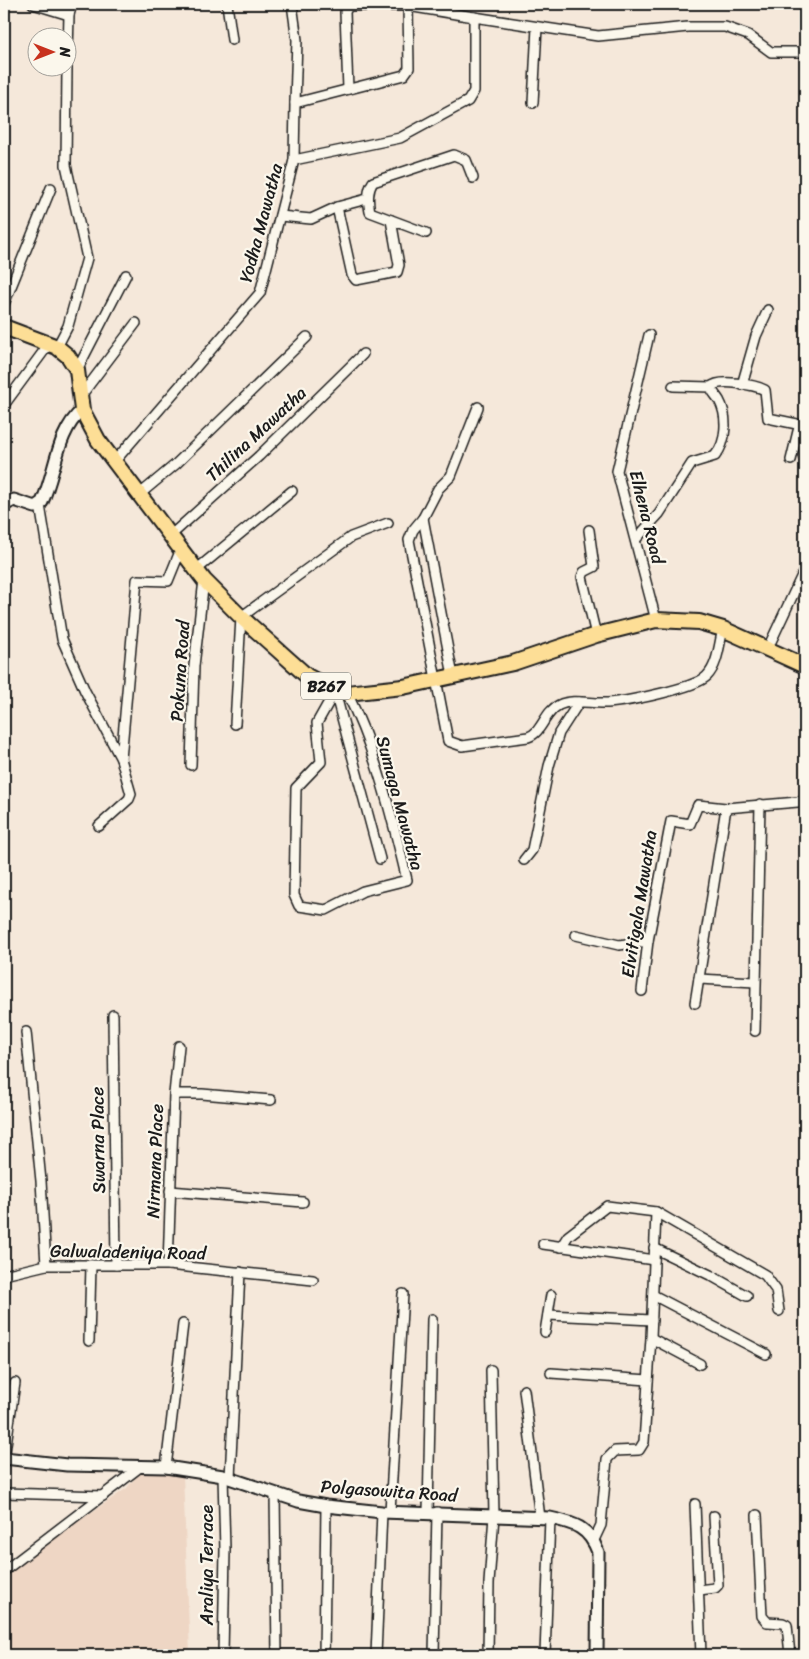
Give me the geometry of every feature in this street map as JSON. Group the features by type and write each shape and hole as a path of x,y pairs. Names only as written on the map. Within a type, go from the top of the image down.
{"main road":[{"name":"B267","path":"4,327 53,345 68,356 76,370 81,404 98,440 200,575 241,617 307,676 339,692 403,687 513,664 596,635 656,620 699,622 723,629 805,666"}],"street":[{"path":"34,4 69,15"},
{"path":"69,28 72,4"},
{"path":"227,4 232,40"},
{"path":"292,4 297,40 294,160"},
{"path":"348,89 345,12 348,6 408,6 598,36 688,27 725,27 748,35 772,52 805,52"},
{"path":"295,102 404,75 409,68 408,6"},
{"name":"Yodha Mawatha","path":"114,462 260,293 294,160 400,138 468,101 474,91 474,17"},
{"path":"533,102 537,27"},
{"path":"4,405 68,326 87,258 66,165 67,78"},
{"path":"426,233 370,212 367,200 374,182 454,155 466,160 473,178"},
{"path":"4,304 51,188"},
{"path":"280,216 311,219 337,207 367,200"},
{"path":"337,207 352,275 356,280 397,272 399,265 391,220"},
{"path":"76,370 126,275"},
{"path":"742,385 756,336 768,310"},
{"path":"99,826 129,799 131,794 121,759 85,691 62,639 40,505 64,433 81,404 136,323"},
{"name":"Elhena Road","path":"649,335 617,471 656,620"},
{"path":"140,494 176,464 307,337"},
{"name":"Thilina Mawatha","path":"170,536 259,456 363,354"},
{"path":"673,386 711,387 721,382 765,390 768,418 799,427 791,460"},
{"path":"636,539 659,514 692,462 715,456 718,452 725,424 722,408 711,387"},
{"path":"478,407 457,464 451,476 438,489 429,503 423,518 412,530 410,547 446,736 452,744 462,746 532,736 545,718 559,704 625,701 701,682 713,668 723,629"},
{"path":"200,575 292,491"},
{"path":"6,500 20,501 32,506 40,505"},
{"path":"423,518 454,676"},
{"path":"235,724 241,617 351,538 388,523"},
{"path":"589,530 594,567 584,572 582,577 596,635"},
{"path":"121,759 137,580 168,581 181,549"},
{"path":"767,650 805,569"},
{"name":"Pokuna Road","path":"191,765 194,666 200,575"},
{"path":"339,692 380,860"},
{"name":"Sumaga Mawatha","path":"339,692 359,718 378,774 407,880 363,891 326,910 299,906 294,895 296,788 321,762 317,722 339,692"},
{"path":"524,860 532,850 548,766 559,733 579,702"},
{"name":"Elvitigala Mawatha","path":"642,991 648,941 669,824 673,821 690,824 698,805 726,808 798,802 805,799"},
{"path":"756,1030 760,804"},
{"path":"695,1003 726,808"},
{"path":"576,935 619,946 648,941"},
{"path":"699,979 756,982"},
{"name":"Swarna Place","path":"113,1015 116,1265"},
{"path":"26,1032 41,1182 46,1265"},
{"path":"174,1094 178,1046"},
{"name":"Nirmana Place","path":"168,1265 174,1094 202,1094 271,1100"},
{"path":"170,1191 304,1202"},
{"path":"561,1247 568,1236 606,1206 656,1212 765,1275 776,1290 778,1311"},
{"path":"597,1655 598,1552 594,1540 601,1525 607,1459 615,1451 640,1450 644,1442 652,1320 656,1212"},
{"path":"543,1244 654,1260"},
{"path":"654,1248 710,1274 747,1296"},
{"name":"Galwaladeniya Road","path":"4,1275 46,1265 168,1265 313,1280"},
{"path":"89,1341 92,1265"},
{"name":"Araliya Terrace","path":"223,1655 227,1477 240,1272"},
{"path":"376,1655 403,1294"},
{"path":"545,1332 551,1295"},
{"path":"653,1295 766,1354"},
{"path":"548,1315 652,1320"},
{"path":"432,1319 434,1655"},
{"path":"166,1467 182,1324"},
{"path":"651,1338 700,1364"},
{"path":"488,1655 489,1583 494,1516 491,1370"},
{"path":"552,1373 648,1380"},
{"path":"4,1458 15,1383"},
{"path":"524,1390 545,1518 545,1655"},
{"name":"Polgasowita Road","path":"4,1458 67,1465 166,1467 227,1477 298,1501 326,1506 386,1512 433,1512 545,1518 576,1524 594,1540"},
{"path":"4,1571 140,1467"},
{"path":"4,1493 103,1496"},
{"path":"275,1493 277,1655"},
{"path":"695,1504 701,1655"},
{"path":"324,1655 326,1506"},
{"path":"757,1515 762,1616 766,1622 787,1625 790,1655"},
{"path":"699,1590 718,1586 714,1516"}],"shaded area":[{"path":"139,1473 183,1474 190,1655 4,1655 4,1572 127,1488"}]}
